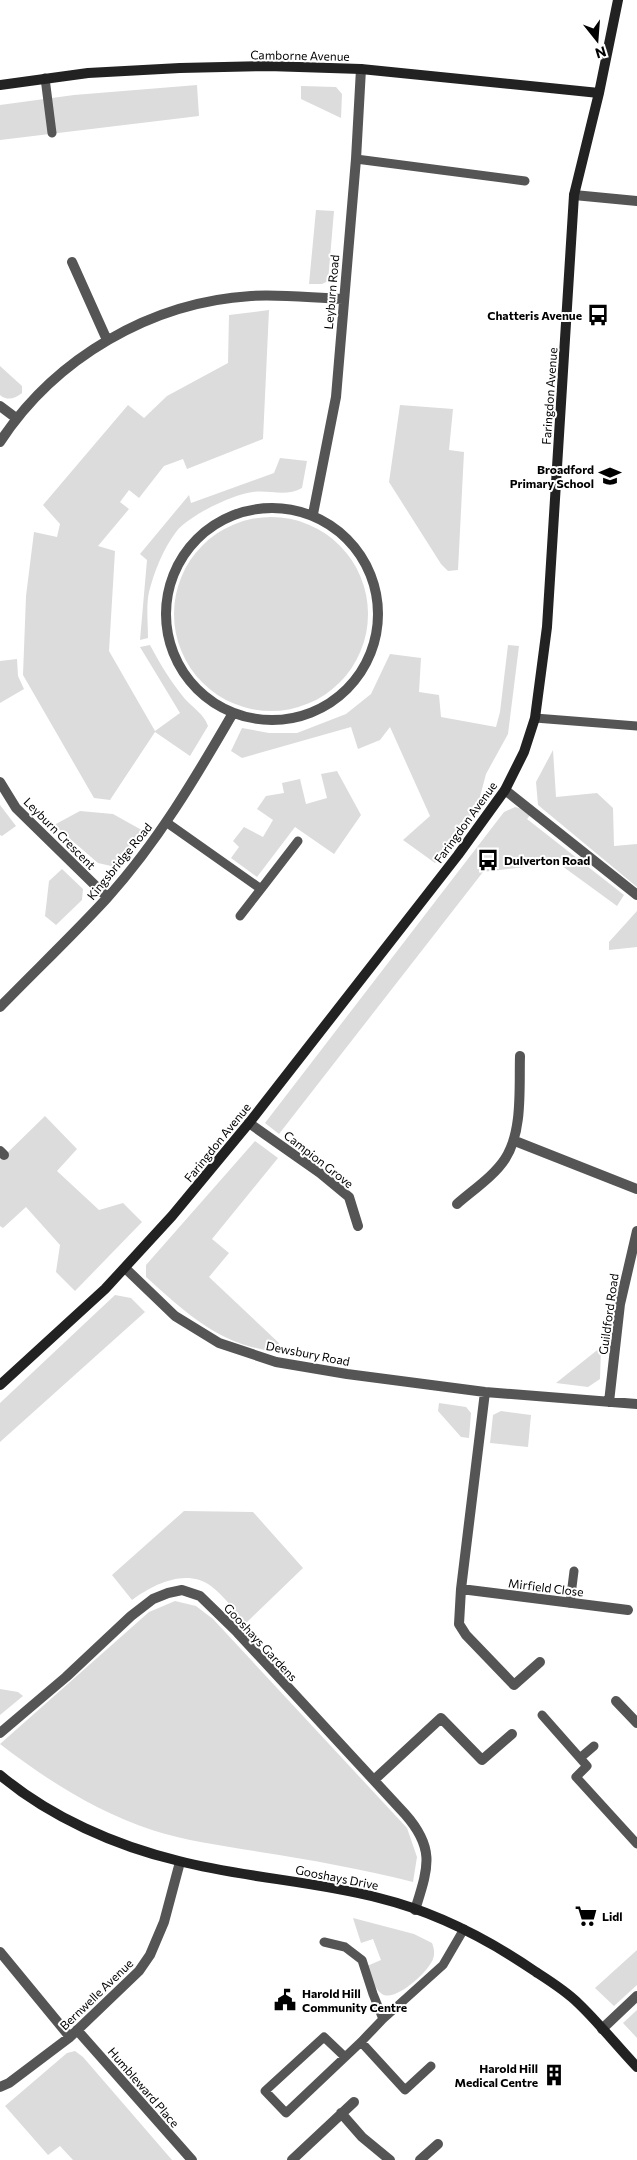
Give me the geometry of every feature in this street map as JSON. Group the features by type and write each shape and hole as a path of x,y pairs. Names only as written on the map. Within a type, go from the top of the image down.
{"street":[{"name":"Faringdon Avenue","path":"0,1385 105,1289 125,1268 172,1216 249,1123 445,871 505,790 524,752 535,718 547,627 574,195 599,93 618,0"},
{"name":"Camborne Avenue","path":"0,85 88,73 268,66 361,69 599,93"},
{"name":"Leyburn Road","path":"313,514 336,397 356,159 361,69"},
{"path":"574,195 637,200"},
{"path":"72,262 107,340"},
{"path":"0,442 16,418 63,372 107,340 162,314 194,304 251,296 343,299"},
{"path":"0,406 16,418"},
{"path":"280,507 313,514 341,532 363,557 375,584 379,621 372,654 355,682 329,705 297,718 263,720 233,713 202,694 180,669 167,637 165,605 173,572 191,544 200,534 216,522 247,510 280,507"},
{"name":"Kingsbridge Road","path":"0,1007 108,897 166,822 233,713"},
{"name":"Leyburn Crescent","path":"0,782 16,808 108,897"},
{"path":"505,790 637,894"},
{"path":"457,1204 505,1160 515,1141 519,1099 520,1056"},
{"name":"Campion Grove","path":"249,1123 320,1173 349,1197 358,1226"},
{"path":"515,1141 637,1189"},
{"name":"Guildford Road","path":"609,1402 620,1304 637,1231"},
{"name":"Dewsbury Road","path":"125,1268 176,1316 219,1343 276,1362 347,1374 485,1392 637,1404"},
{"path":"485,1392 461,1589 459,1624 466,1635 514,1685 540,1662"},
{"name":"Mirfield Close","path":"461,1589 628,1610"},
{"name":"Gooshays Gardens","path":"0,1733 66,1677 131,1616 153,1599 182,1590 200,1596 374,1780 420,1833 426,1847 427,1859 426,1874 416,1910"},
{"path":"616,1701 637,1723"},
{"path":"374,1780 441,1718 482,1760 512,1734"},
{"name":"Gooshays Drive","path":"0,1775 18,1791 70,1820 126,1846 180,1862 380,1898 464,1929 506,1952 578,2003 637,2067"},
{"name":"Bernwelle Avenue","path":"0,2087 9,2083 73,2034 127,1984 150,1955 164,1922 180,1862"},
{"name":"Humbleward Place","path":"0,1952 73,2034 192,2160"},
{"path":"602,2029 637,1996"},
{"path":"292,2160 354,2102"},
{"path":"341,2113 362,2137 390,2160"},
{"path":"420,2160 438,2144"}],"lane":[{"path":"45,78 52,133"},
{"path":"356,159 525,181"},
{"path":"535,718 637,726"},
{"path":"166,822 261,889"},
{"path":"240,916 298,841"},
{"path":"570,1603 574,1571"},
{"path":"542,1715 587,1766 576,1777 637,1844"},
{"path":"580,1758 594,1746"},
{"path":"345,2057 324,2037 266,2091 286,2113 442,1965 464,1929"},
{"path":"324,1942 345,1947 362,1960 383,2019"},
{"path":"361,2042 405,2090 430,2066"}],"shaded area":[{"path":"197,85 199,116 0,140 0,105 74,95"},
{"path":"301,86 336,87 342,94 341,118 301,99"},
{"path":"316,210 334,211 328,281 322,284 309,284"},
{"path":"269,310 263,439 187,469 183,459 164,466 139,498 129,490 120,502 129,509 98,546 115,551 109,651 155,731 180,713 140,647 150,645 175,686 201,715 208,726 190,756 155,732 110,800 94,798 23,675 26,596 34,532 57,537 60,524 43,505 128,405 144,418 167,396 228,363 229,315"},
{"path":"0,366 22,386 22,393 14,398 8,399 0,395"},
{"path":"400,405 453,409 449,450 464,452 458,570 448,571 441,564 389,482"},
{"path":"280,458 307,461 302,488 284,493 253,492 234,497 190,519 176,532 163,553 149,592 148,638 140,640 147,560 140,554 189,495 191,503 274,473"},
{"path":"271,517 299,521 317,529 332,539 346,553 356,568 364,586 368,614 364,642 356,660 346,675 332,689 317,699 299,707 271,711 243,707 225,699 210,689 196,675 186,660 178,642 174,614 178,586 186,568 196,553 210,539 225,529 243,521"},
{"path":"508,645 519,646 508,734 486,774 477,808 435,863 403,840 430,816 390,727 380,740 358,749 351,727 242,758 231,751 242,728 269,733 297,733 346,714 371,694 390,654 421,658 419,692 439,695 441,717 496,727 500,712"},
{"path":"17,659 18,676 24,689 0,703 0,661"},
{"path":"553,750 556,797 597,793 613,808 614,846 637,844 637,887 538,805 536,782"},
{"path":"337,771 361,815 334,854 295,827 257,877 231,858 239,847 233,841 244,827 263,837 273,820 257,809 266,796 284,793 282,783 300,779 306,804 327,798 321,774"},
{"path":"0,805 16,826 2,836 0,835"},
{"path":"515,807 533,812 527,819 624,895 617,906 558,863 483,872 279,1134 265,1123 504,812"},
{"path":"80,811 113,814 147,833 120,868 98,863 54,825"},
{"path":"62,869 83,889 82,900 56,925 45,916 49,881"},
{"path":"637,911 637,947 609,950 609,942"},
{"path":"45,1116 77,1149 57,1171 99,1210 123,1203 142,1222 75,1291 56,1272 60,1245 26,1207 3,1228 0,1226 0,1160"},
{"path":"255,1141 278,1158 212,1239 229,1253 209,1277 279,1343 273,1352 243,1344 201,1323 146,1277 146,1265"},
{"path":"115,1295 131,1298 145,1312 0,1442 0,1403"},
{"path":"601,1347 600,1379 588,1387 556,1383"},
{"path":"439,1403 466,1407 471,1413 469,1438 461,1437 438,1411"},
{"path":"501,1411 531,1415 528,1447 490,1443 493,1415"},
{"path":"184,1511 253,1512 303,1568 246,1623 211,1586 191,1578 170,1580 132,1600 112,1575"},
{"path":"175,1601 196,1606 213,1619 407,1828 417,1857 413,1882 337,1865 192,1840 152,1830 91,1804 54,1782 0,1744 149,1612"},
{"path":"0,1689 18,1692 23,1696 0,1715"},
{"path":"353,1918 414,1934 432,1943 434,1949 433,1959 419,1978 403,1990 388,1996 382,1994 374,1985 367,1966 381,1960 373,1939 361,1943"},
{"path":"637,1950 637,1985 614,2006 595,1988"},
{"path":"637,2010 637,2038 623,2023"},
{"path":"75,2051 83,2057 172,2160 73,2160 60,2146 48,2155 5,2106 67,2053"}],"place":[{"name":"Chatteris Avenue","path":"598,315"},
{"name":"Broadford Primary School","path":"610,476"},
{"name":"Dulverton Road","path":"488,860"},
{"name":"Lidl","path":"586,1916"},
{"name":"Harold Hill Community Centre","path":"285,2000"},
{"name":"Harold Hill Medical Centre","path":"554,2075"}]}
